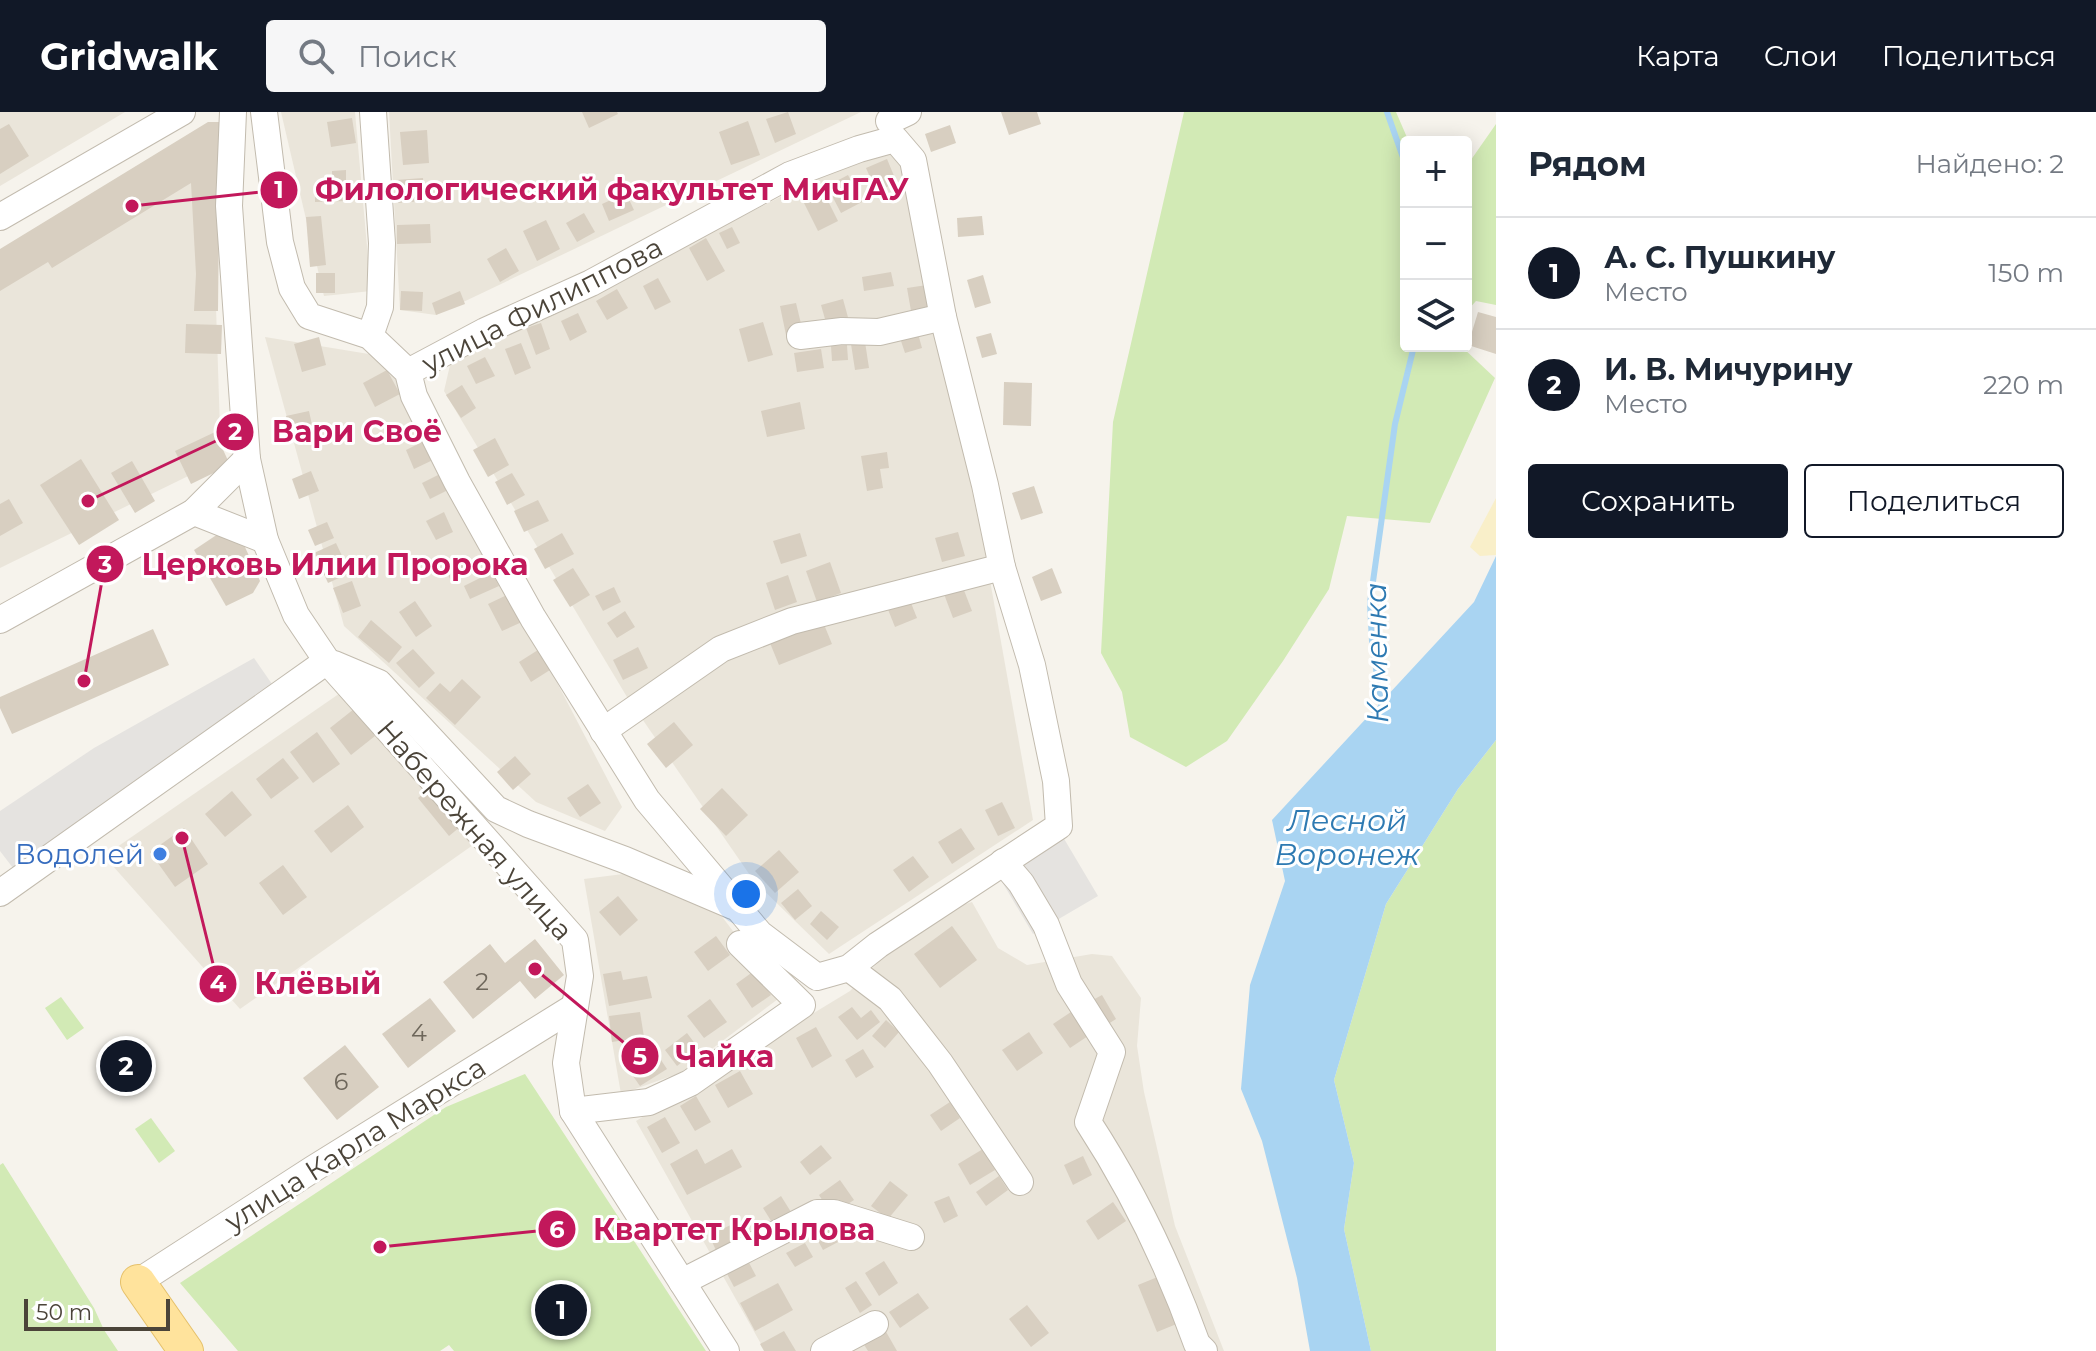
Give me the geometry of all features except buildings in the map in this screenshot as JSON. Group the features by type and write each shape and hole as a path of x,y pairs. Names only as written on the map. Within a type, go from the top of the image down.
{"main road":[{"path":"138,1282 186,1351"}],"street":[{"path":"0,217 182,112"},
{"name":"Набережная улица","path":"233,112 229,206 247,459 265,540 296,615 327,661 575,940 580,976 566,1063 573,1111 726,1351"},
{"name":"Набережная улица","path":"264,112 280,242 292,288 309,316 370,336 408,372 414,396 457,482 533,618 647,800 760,934 817,977 849,968"},
{"path":"370,336 380,307 382,243 373,112"},
{"path":"897,124 913,160 943,317 1002,567 1032,665 1056,781 1059,826 878,945 849,968 890,999 940,1063 1020,1182"},
{"name":"улица Филиппова","path":"408,372 485,331 591,283 790,175 859,149 897,124"},
{"path":"800,336 842,331 879,332 943,317"},
{"path":"0,620 194,512 247,459"},
{"path":"194,512 265,540"},
{"path":"603,731 721,649 792,621 1002,567"},
{"path":"0,893 327,661"},
{"name":"Набережная улица","path":"327,661 379,683 496,809 738,909"},
{"path":"1003,862 1021,883 1046,925 1069,984 1112,1052 1088,1122 1112,1158 1163,1255 1197,1349"},
{"path":"573,1111 649,1102 690,1083 802,1005 740,944"},
{"name":"улица Карла Маркса","path":"138,1282 574,1007"},
{"path":"682,1282 817,1213 834,1213 911,1237"},
{"path":"824,1351 875,1324"}],"shaded area":[{"path":"0,112 125,112 0,186"},
{"path":"281,112 355,112 371,291 324,296"},
{"path":"389,112 861,112 436,315 400,310"},
{"path":"210,123 221,460 0,568 0,252"},
{"path":"901,153 984,547 1033,820 829,954 754,881 627,697 444,391 450,365 859,157"},
{"path":"265,337 387,357 622,807 605,831 536,802 344,626"},
{"path":"254,658 274,687 13,868 0,851 0,811 94,748"},
{"path":"346,689 473,845 240,1009 104,856"},
{"path":"1063,837 1098,896 1033,934 998,875"},
{"path":"623,874 711,902 782,996 680,1073 621,1094 584,879"},
{"path":"972,902 998,948 1027,965 1092,954 1112,956 1141,998 1137,1046 1144,1092 1175,1226 1224,1351 765,1351 636,1121 850,991 922,918"}],"green space":[{"path":"1184,112 1396,112 1406,136 1400,136 1400,352 1467,352 1495,378 1430,523 1347,516 1329,589 1283,661 1227,741 1186,767 1130,737 1122,692 1101,653 1113,422"},
{"path":"1496,124 1496,305 1476,301 1472,305 1472,158"},
{"path":"1496,740 1496,1351 1371,1351 1344,1229 1354,1163 1334,1080 1386,904 1458,789"},
{"path":"61,997 84,1028 67,1040 45,1008"},
{"path":"525,1074 706,1351 454,1351 449,1345 440,1351 238,1351 180,1283 446,1107"},
{"path":"151,1118 175,1151 159,1163 135,1129"},
{"path":"3,1163 118,1351 0,1351 0,1165"}],"sand":[{"path":"1496,498 1496,555 1480,556 1470,547"}],"water":[{"name":"Лесной Воронеж","path":"1496,556 1496,740 1458,789 1386,904 1334,1080 1354,1163 1344,1229 1371,1351 1310,1351 1297,1278 1262,1141 1241,1089 1250,985 1285,881 1272,820 1474,602"}],"waterway":[{"name":"Каменка","path":"1387,112 1400,149"},
{"name":"Каменка","path":"1382,710 1370,603 1395,424 1413,352"}],"place":[{"name":"Филологический факультет МичГАУ","path":"132,206"},
{"name":"Вари Своё","path":"88,501"},
{"name":"Церковь Илии Пророка","path":"84,681"},
{"name":"Клёвый","path":"182,838"},
{"name":"Водолей","path":"160,854"},
{"name":"Чайка","path":"535,969"},
{"name":"И. В. Мичурину","path":"126,1066"},
{"name":"Квартет Крылова","path":"380,1247"},
{"name":"А. С. Пушкину","path":"561,1310"}]}
